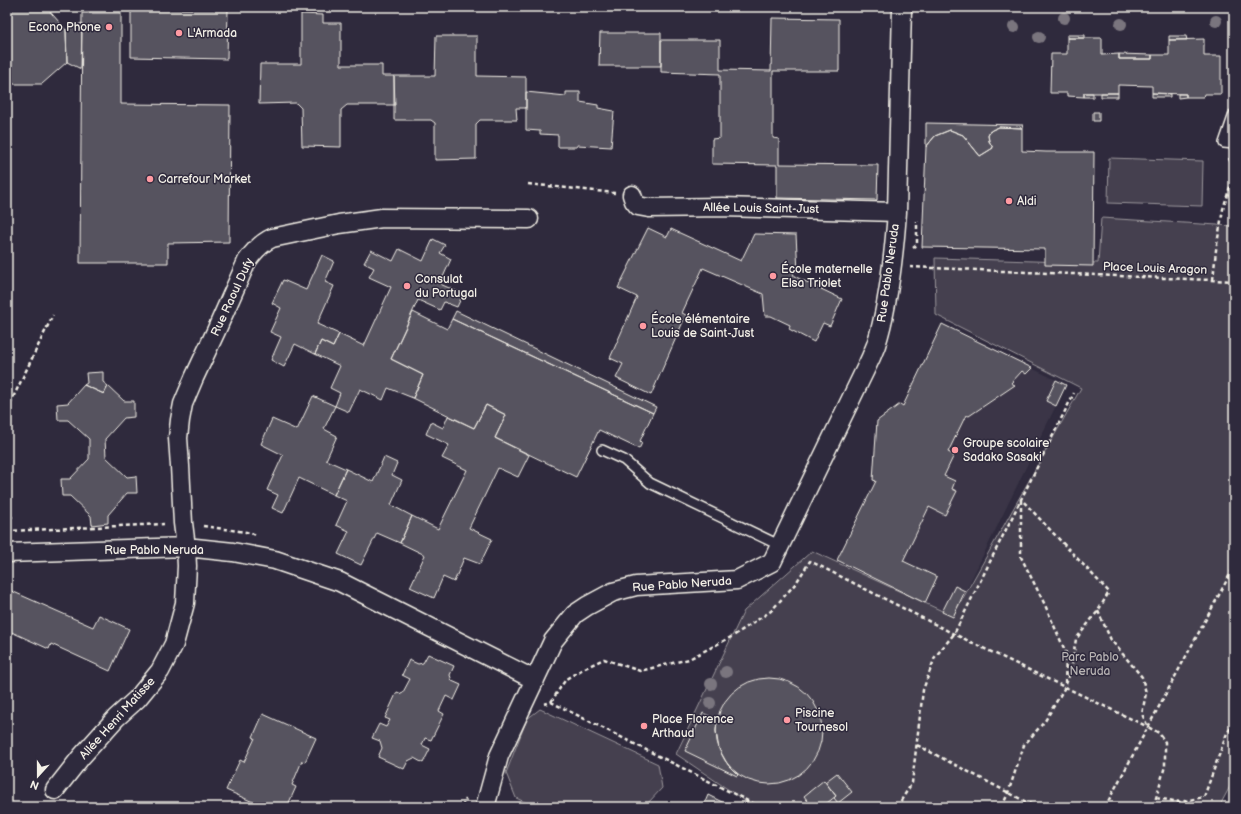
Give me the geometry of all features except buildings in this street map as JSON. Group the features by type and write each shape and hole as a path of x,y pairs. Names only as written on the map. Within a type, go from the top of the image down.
{"street":[{"name":"Rue Pablo Neruda","path":"7,553 186,547 233,552 275,560 340,582 535,680 553,641 574,614 613,592 636,586 736,580 772,562 865,370 875,346 884,316 897,212 902,7"},
{"name":"Allée Louis Saint-Just","path":"632,195 638,206 649,208 722,207 897,212"},
{"name":"Rue Raoul Dufy","path":"186,547 183,523 178,438 183,404 247,261 264,241 339,224 382,218 529,219"},
{"name":"Allée Henri Matisse","path":"55,790 116,718 137,698 160,671 174,644 185,603 186,547"},
{"path":"484,807 499,756 535,680"}],"lane":[{"path":"1234,114 1224,143 1234,144"},
{"path":"602,450 624,460 650,483 779,545"}],"path":[{"path":"936,7 962,7"},
{"path":"1217,7 1234,8"},
{"name":"Place Louis Aragon","path":"1213,280 1216,250 1223,209 1234,174"},
{"path":"528,184 632,195"},
{"name":"Place Louis Aragon","path":"891,266 1234,281"},
{"path":"7,410 53,315"},
{"path":"896,807 912,783 923,690 935,657 954,634 1074,393"},
{"path":"1002,807 1024,745 1044,721 1065,687 1071,670 1076,639 1098,612 1109,592 1021,500"},
{"path":"1021,500 1021,557 1045,605 1066,653 1065,687"},
{"path":"542,699 539,706 551,702 566,679 604,659 640,671 690,660 733,636 771,611 796,583 810,561 954,634 1159,733 1165,742 1165,766 1152,807"},
{"path":"1105,807 1234,567"},
{"path":"1098,612 1111,640 1142,677 1146,693 1142,714 1148,727"},
{"path":"551,702 760,807"},
{"path":"1156,798 1180,802 1204,797 1227,733 1234,724"},
{"path":"917,745 1036,807"},
{"path":"462,807 469,793"}],"shaded area":[{"name":"Groupe scolaire Sadako Sasaki","path":"942,324 1066,385 953,617 837,560 876,482 873,480 877,421 900,404 903,405"}],"green space":[{"path":"1109,158 1203,161 1202,206 1108,203"},
{"name":"Parc Pablo Neruda","path":"1101,218 1234,226 1234,779 1219,807 754,807 676,754 744,611 812,551 953,616 1081,388 936,315 935,258 1098,263"},
{"path":"540,709 658,764 662,788 648,803 649,807 536,807 516,798 506,773 527,719"}],"place":[{"name":"Econo Phone","path":"109,27"},
{"name":"L'Armada","path":"179,33"},
{"name":"Carrefour Market","path":"150,179"},
{"name":"Aldi","path":"1009,201"},
{"name":"École maternelle Elsa Triolet","path":"773,276"},
{"name":"Consulat du Portugal","path":"407,286"},
{"name":"École élémentaire Louis de Saint-Just","path":"643,326"},
{"name":"Groupe scolaire Sadako Sasaki","path":"955,450"},
{"name":"Piscine Tournesol","path":"787,720"},
{"name":"Place Florence Arthaud","path":"644,726"}]}
